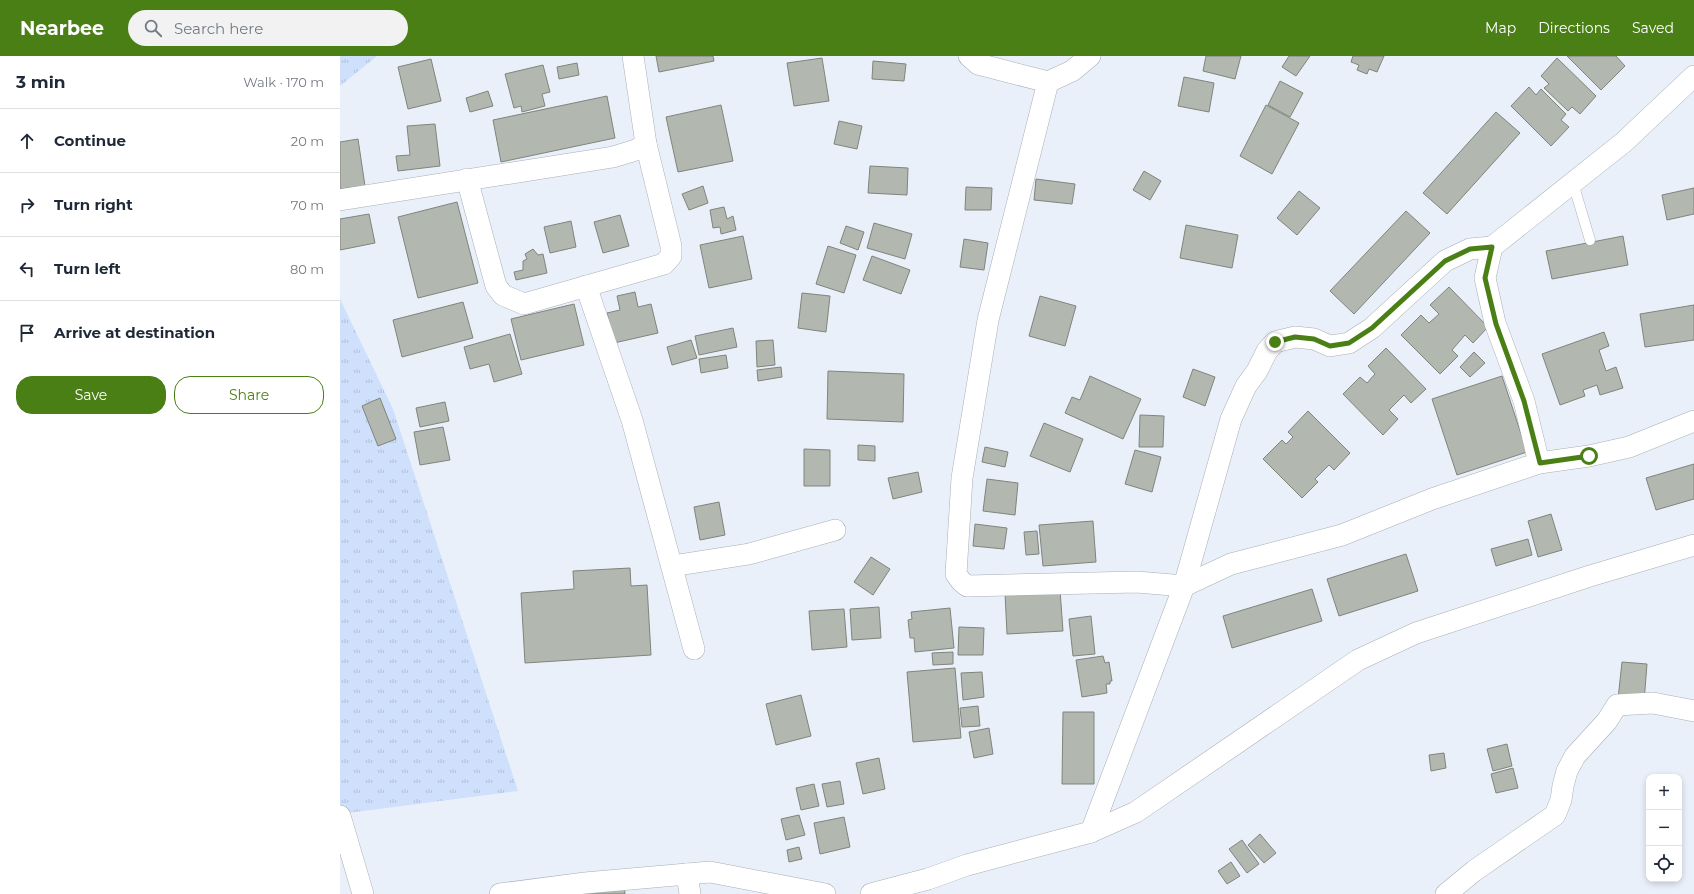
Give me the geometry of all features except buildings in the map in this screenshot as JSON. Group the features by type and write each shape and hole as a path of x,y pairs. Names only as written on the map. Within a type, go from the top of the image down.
{"street":[{"path":"467,179 496,286 503,295 524,304 664,264 671,256 671,246 646,144 633,56"},
{"path":"968,56 978,64 1048,82 1072,71 1090,56"},
{"path":"1091,832 1184,586 1232,419 1246,386 1257,371 1267,351 1275,342 1295,337 1314,339 1330,346 1349,343 1372,328 1445,261 1470,249 1492,247 1624,142 1694,76"},
{"path":"1048,82 988,320 962,478 956,574 967,586 1137,582 1184,586 1231,564 1342,534 1432,499 1540,463 1589,456 1629,447 1694,422"},
{"path":"340,200 613,157 636,150 646,144"},
{"path":"1492,247 1485,278 1496,324 1524,401 1540,463"},
{"path":"586,286 632,420 694,649"},
{"path":"672,566 749,554 835,530"},
{"path":"871,894 928,879 967,865 1091,832 1136,812 1358,660 1416,633 1590,576 1694,545"},
{"path":"1446,894 1474,871 1555,815 1561,800 1567,771 1575,756 1590,737 1607,721 1617,705 1653,703 1694,711"},
{"path":"340,816 363,894"},
{"path":"500,894 535,892 585,883 689,884 710,872 825,894"}],"lane":[{"path":"1573,183 1590,240"}],"green space":[{"path":"340,56 377,56 340,86"},
{"path":"340,299 393,409 518,791 340,814"}],"route":[{"path":"1275,342 1284,338 1295,337 1314,339 1330,346 1349,343 1372,328 1445,261 1470,249 1492,247 1485,278 1496,324 1524,401 1540,463 1589,456"}]}
